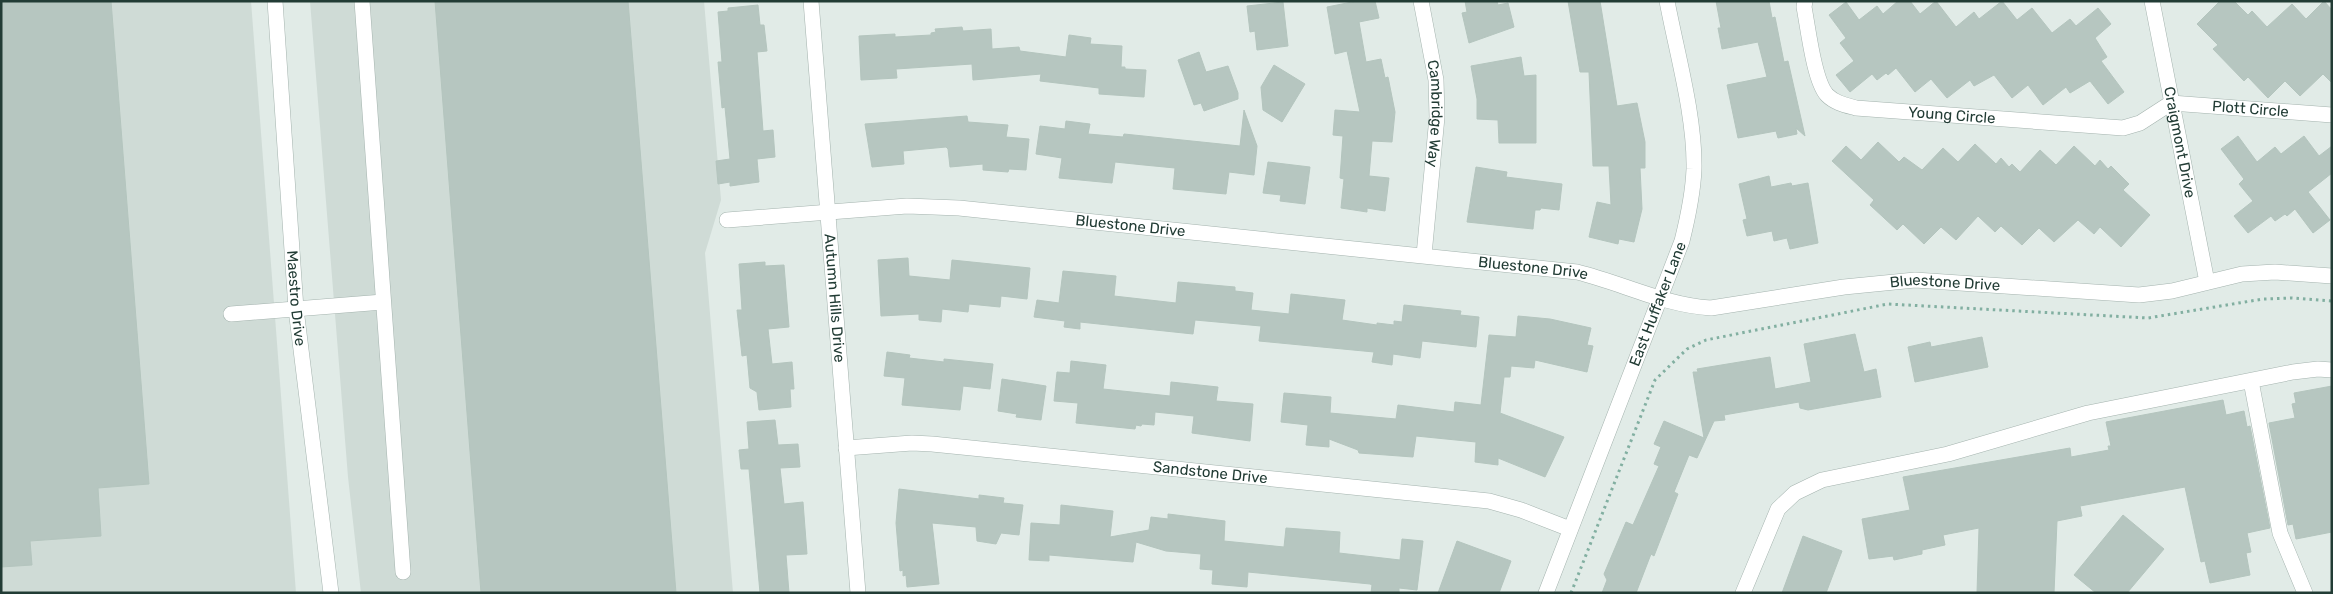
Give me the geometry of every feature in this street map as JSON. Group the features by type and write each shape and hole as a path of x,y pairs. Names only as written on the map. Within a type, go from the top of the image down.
{"street":[{"name":"Maestro Drive","path":"275,1 296,309 332,593"},
{"path":"362,1 382,302 403,572"},
{"name":"Autumn Hills Drive","path":"811,1 858,593"},
{"name":"Cambridge Way","path":"1420,1 1436,80 1437,117 1424,256"},
{"name":"East Huffaker Lane","path":"1546,593 1682,241 1690,206 1694,169 1692,132 1667,1"},
{"name":"Young Circle","path":"1806,1 1804,7 1819,83 1827,94 1840,104 1856,108 2123,128 2140,123 2171,103"},
{"name":"Craigmont Drive","path":"2152,1 2207,282"},
{"name":"Plott Circle","path":"2171,103 2332,115"},
{"name":"Bluestone Drive","path":"727,220 907,206 959,208 1577,272 1609,280 1660,299 1692,307 1720,308 1844,287 1915,280 2138,295 2172,291 2242,274 2275,272 2332,276"},
{"path":"231,314 382,302"},
{"path":"1743,593 1778,509 1795,493 1822,480 1948,454 2088,413 2251,380 2309,370 2332,370"},
{"path":"2251,380 2280,533 2305,593"},
{"name":"Sandstone Drive","path":"846,448 912,443 932,444 1489,502 1521,510 1570,529"}],"path":[{"path":"1571,593 1655,380 1687,349 1706,340 1888,304 2148,318 2263,299 2292,298 2332,301"}],"shaded area":[{"path":"1,1 251,1 296,593 1,593"},
{"path":"310,1 704,1 721,200 705,253 733,593 361,593 348,477"}],"building":[{"path":"1,1 111,1 149,484 98,488 101,536 30,541 32,565 1,567"},
{"path":"435,1 628,1 676,593 481,593"},
{"path":"1357,1 1375,1 1379,18 1359,22 1366,62 1381,59 1385,78 1388,77 1395,112 1392,142 1372,141 1369,176 1389,178 1385,211 1367,208 1367,212 1341,208 1344,179 1340,178 1343,136 1333,135 1335,110 1360,112 1347,51 1335,54 1327,7"},
{"path":"1465,1 1497,1 1498,5 1508,3 1514,27 1469,43 1462,13 1467,12"},
{"path":"1568,1 1600,1 1617,106 1637,103 1645,142 1645,168 1640,168 1642,209 1634,242 1619,239 1618,244 1589,237 1597,202 1611,205 1609,166 1593,166 1589,72 1580,72"},
{"path":"1716,1 1769,1 1772,18 1775,17 1784,62 1788,61 1805,136 1796,128 1797,134 1778,138 1776,131 1738,138 1727,85 1767,77 1758,42 1722,49 1718,28 1721,28"},
{"path":"1898,1 1910,1 1920,14 1936,1 1956,27 1974,12 1979,19 2002,1 2017,20 2032,8 2052,33 2070,19 2076,26 2098,8 2111,24 2095,38 2107,57 2101,61 2124,92 2108,104 2090,81 2070,93 2066,87 2043,105 2028,85 2012,98 1994,75 1974,86 1970,80 1947,98 1931,79 1915,92 1896,68 1888,75 1886,73 1877,80 1872,74 1850,92 1836,75 1854,61 1840,43 1846,38 1829,15 1846,2 1859,20 1877,6 1883,14"},
{"path":"2220,1 2234,1 2248,15 2252,11 2267,27 2292,4 2306,19 2324,1 2332,10 2332,83 2323,74 2300,96 2285,81 2268,98 2248,77 2244,81 2213,49 2218,45 2197,24"},
{"path":"1283,2 1288,46 1257,50 1255,31 1250,32 1247,6"},
{"path":"758,5 760,25 764,25 767,51 757,52 763,131 773,130 775,157 757,159 759,182 730,186 730,182 718,184 716,161 730,159 725,107 722,108 718,62 722,62 718,12 728,11 728,8"},
{"path":"962,27 963,31 991,29 992,49 1019,47 1020,51 1066,57 1069,35 1091,38 1090,44 1122,46 1121,67 1125,67 1125,69 1146,70 1144,97 1099,94 1099,88 1040,81 1041,74 973,80 972,64 896,69 897,78 861,80 859,36 931,35 931,33 936,32 935,29"},
{"path":"1199,52 1206,72 1228,66 1238,93 1238,99 1204,111 1201,103 1194,105 1178,60"},
{"path":"1521,57 1524,76 1536,75 1536,143 1499,143 1498,120 1477,119 1477,99 1471,66"},
{"path":"1274,65 1305,84 1282,122 1263,110 1261,87"},
{"path":"1244,110 1257,146 1254,175 1229,172 1226,194 1173,189 1175,168 1115,162 1112,183 1059,178 1062,158 1036,154 1040,126 1065,129 1066,121 1090,124 1088,134 1123,137 1124,134 1240,146"},
{"path":"967,116 968,122 1008,125 1006,137 1029,139 1026,170 1009,169 1008,172 983,170 983,164 950,167 948,149 946,147 903,151 904,164 872,167 865,124"},
{"path":"2238,136 2257,162 2275,147 2281,154 2304,136 2319,156 2332,146 2332,173 2308,192 2330,220 2313,233 2295,209 2287,216 2285,214 2275,221 2271,216 2248,233 2234,216 2253,201 2239,184 2244,179 2221,149"},
{"path":"1878,142 1899,162 1904,157 1922,170 1943,148 1958,162 1975,144 1996,164 2001,158 2009,167 2012,164 2020,172 2040,150 2056,165 2074,146 2095,166 2100,160 2108,169 2111,166 2129,184 2123,190 2150,215 2121,247 2100,227 2094,234 2078,220 2054,242 2039,228 2022,245 2001,226 1995,232 1978,216 1956,240 1941,227 1924,244 1903,224 1897,230 1870,205 1874,200 1832,161 1846,146 1861,160"},
{"path":"1268,162 1310,167 1305,204 1280,201 1281,195 1263,193"},
{"path":"1476,167 1507,172 1506,177 1562,184 1559,210 1541,208 1540,210 1535,210 1533,229 1467,222"},
{"path":"1769,176 1771,187 1791,183 1792,186 1808,183 1818,243 1790,249 1787,238 1774,241 1772,231 1747,236 1743,220 1747,219 1739,184"},
{"path":"908,258 909,276 950,280 952,260 1030,268 1027,299 1001,296 1000,307 969,304 968,312 942,309 941,322 919,320 919,314 881,316 878,260"},
{"path":"765,262 765,266 784,265 789,327 768,329 772,364 792,362 794,389 790,389 791,407 759,410 757,392 750,388 747,355 742,356 737,310 742,310 739,264"},
{"path":"1063,271 1116,276 1114,296 1176,303 1178,282 1235,287 1235,291 1253,293 1251,310 1289,314 1291,294 1345,300 1342,320 1377,325 1377,323 1394,325 1394,321 1402,322 1404,305 1461,311 1460,315 1479,317 1476,347 1422,341 1420,358 1393,354 1392,365 1372,362 1374,352 1259,341 1261,326 1195,320 1193,334 1080,322 1080,329 1064,327 1065,321 1034,317 1037,300 1059,303"},
{"path":"1518,316 1550,319 1591,328 1587,345 1593,346 1587,372 1535,360 1534,368 1511,366 1510,377 1504,377 1500,413 1564,437 1545,477 1498,458 1498,465 1475,462 1476,442 1416,436 1413,457 1359,453 1358,450 1329,439 1329,447 1306,445 1308,425 1281,422 1284,393 1331,397 1330,413 1396,419 1398,405 1454,412 1455,402 1481,405 1489,335 1516,337"},
{"path":"1855,334 1864,372 1876,369 1881,397 1808,410 1800,408 1799,402 1724,415 1725,420 1714,421 1697,458 1689,455 1674,492 1678,494 1654,556 1651,554 1636,593 1602,593 1607,580 1604,574 1626,522 1633,525 1659,466 1654,464 1661,447 1654,444 1664,421 1704,438 1693,372 1698,372 1697,369 1770,357 1775,389 1811,382 1804,344"},
{"path":"1982,337 1988,367 1915,382 1908,347 1930,342 1931,347"},
{"path":"887,352 910,355 909,358 944,362 944,359 993,364 990,389 963,386 960,410 902,405 905,378 884,376"},
{"path":"1071,361 1106,365 1103,389 1170,396 1171,382 1218,387 1216,401 1253,404 1250,441 1192,433 1194,416 1155,412 1154,425 1136,425 1135,429 1076,423 1078,403 1054,401 1057,372 1070,373"},
{"path":"1002,379 1046,386 1041,420 1016,417 1017,414 998,411"},
{"path":"2332,386 2332,532 2296,539 2293,524 2288,525 2269,423 2295,418 2292,404 2296,403 2294,393"},
{"path":"2223,400 2226,415 2244,411 2247,427 2250,426 2270,528 2247,533 2251,552 2246,553 2250,575 2210,583 2205,561 2201,562 2185,487 2080,506 2082,516 2057,521 2054,593 1977,593 1979,528 1943,535 1945,545 1922,550 1922,554 1894,560 1893,556 1869,559 1862,519 1910,510 1903,477 2070,448 2071,457 2109,450 2108,446 2111,446 2106,422"},
{"path":"775,420 778,445 798,444 800,467 780,468 784,504 803,502 807,554 786,555 789,593 760,593 749,469 741,469 739,450 749,449 747,422"},
{"path":"899,489 979,499 979,495 1004,498 1003,503 1023,505 1019,535 1001,533 996,544 977,541 976,527 932,523 939,584 907,587 906,575 903,576 903,570 900,571 896,523"},
{"path":"1061,505 1113,511 1110,537 1149,530 1151,517 1168,519 1168,514 1225,521 1224,541 1284,547 1286,528 1340,532 1339,553 1400,560 1402,539 1423,541 1417,590 1399,588 1399,593 1371,593 1372,585 1370,584 1248,572 1247,587 1212,584 1213,570 1200,569 1201,554 1166,551 1136,542 1133,562 1049,555 1049,561 1029,560 1031,523 1060,525"},
{"path":"2123,515 2164,549 2127,593 2096,593 2074,575"},
{"path":"1803,536 1842,551 1826,593 1782,593"},
{"path":"1457,541 1511,561 1499,593 1438,593"}]}
